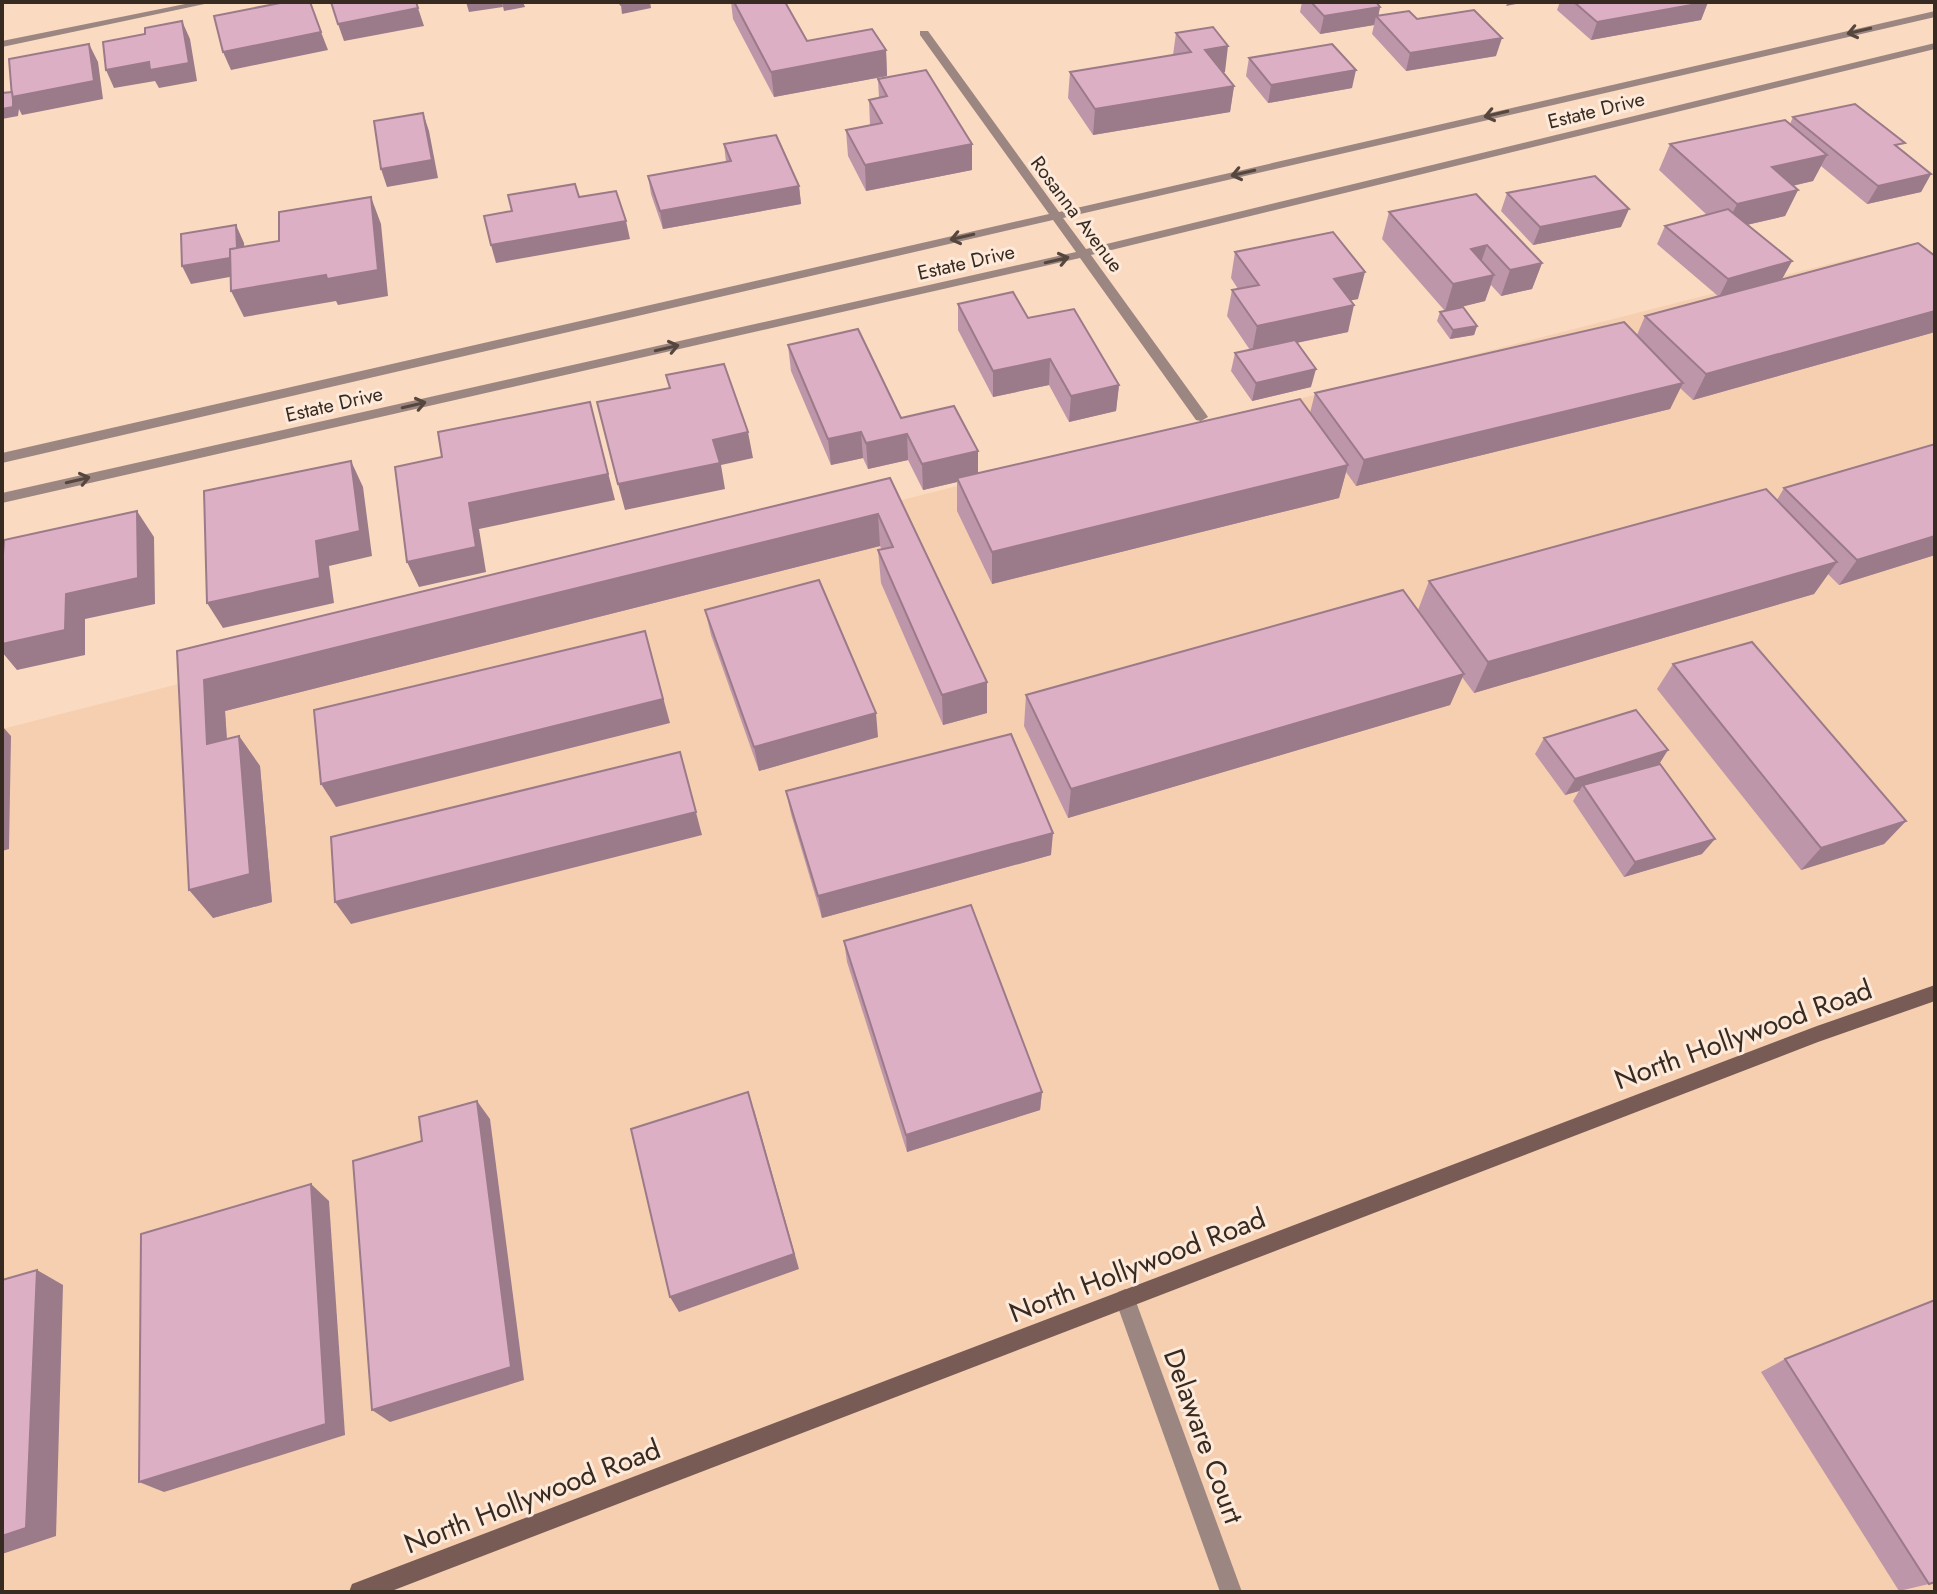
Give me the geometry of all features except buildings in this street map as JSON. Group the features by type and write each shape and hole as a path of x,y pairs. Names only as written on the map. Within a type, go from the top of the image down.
{"main road":[{"name":"North Hollywood Road","path":"360,1592 1817,1034 1935,993"}],"street":[{"path":"2,44 209,2"},
{"name":"Estate Drive","path":"2,458 1935,14"},
{"name":"Rosanna Avenue","path":"924,33 1054,216 1086,253 1201,417"},
{"name":"Estate Drive","path":"2,498 1086,253 1935,46"},
{"name":"Delaware Court","path":"1125,1299 1231,1592"}],"shaded area":[{"path":"1861,256 1935,322 1935,1592 2,1592 2,729"}]}
